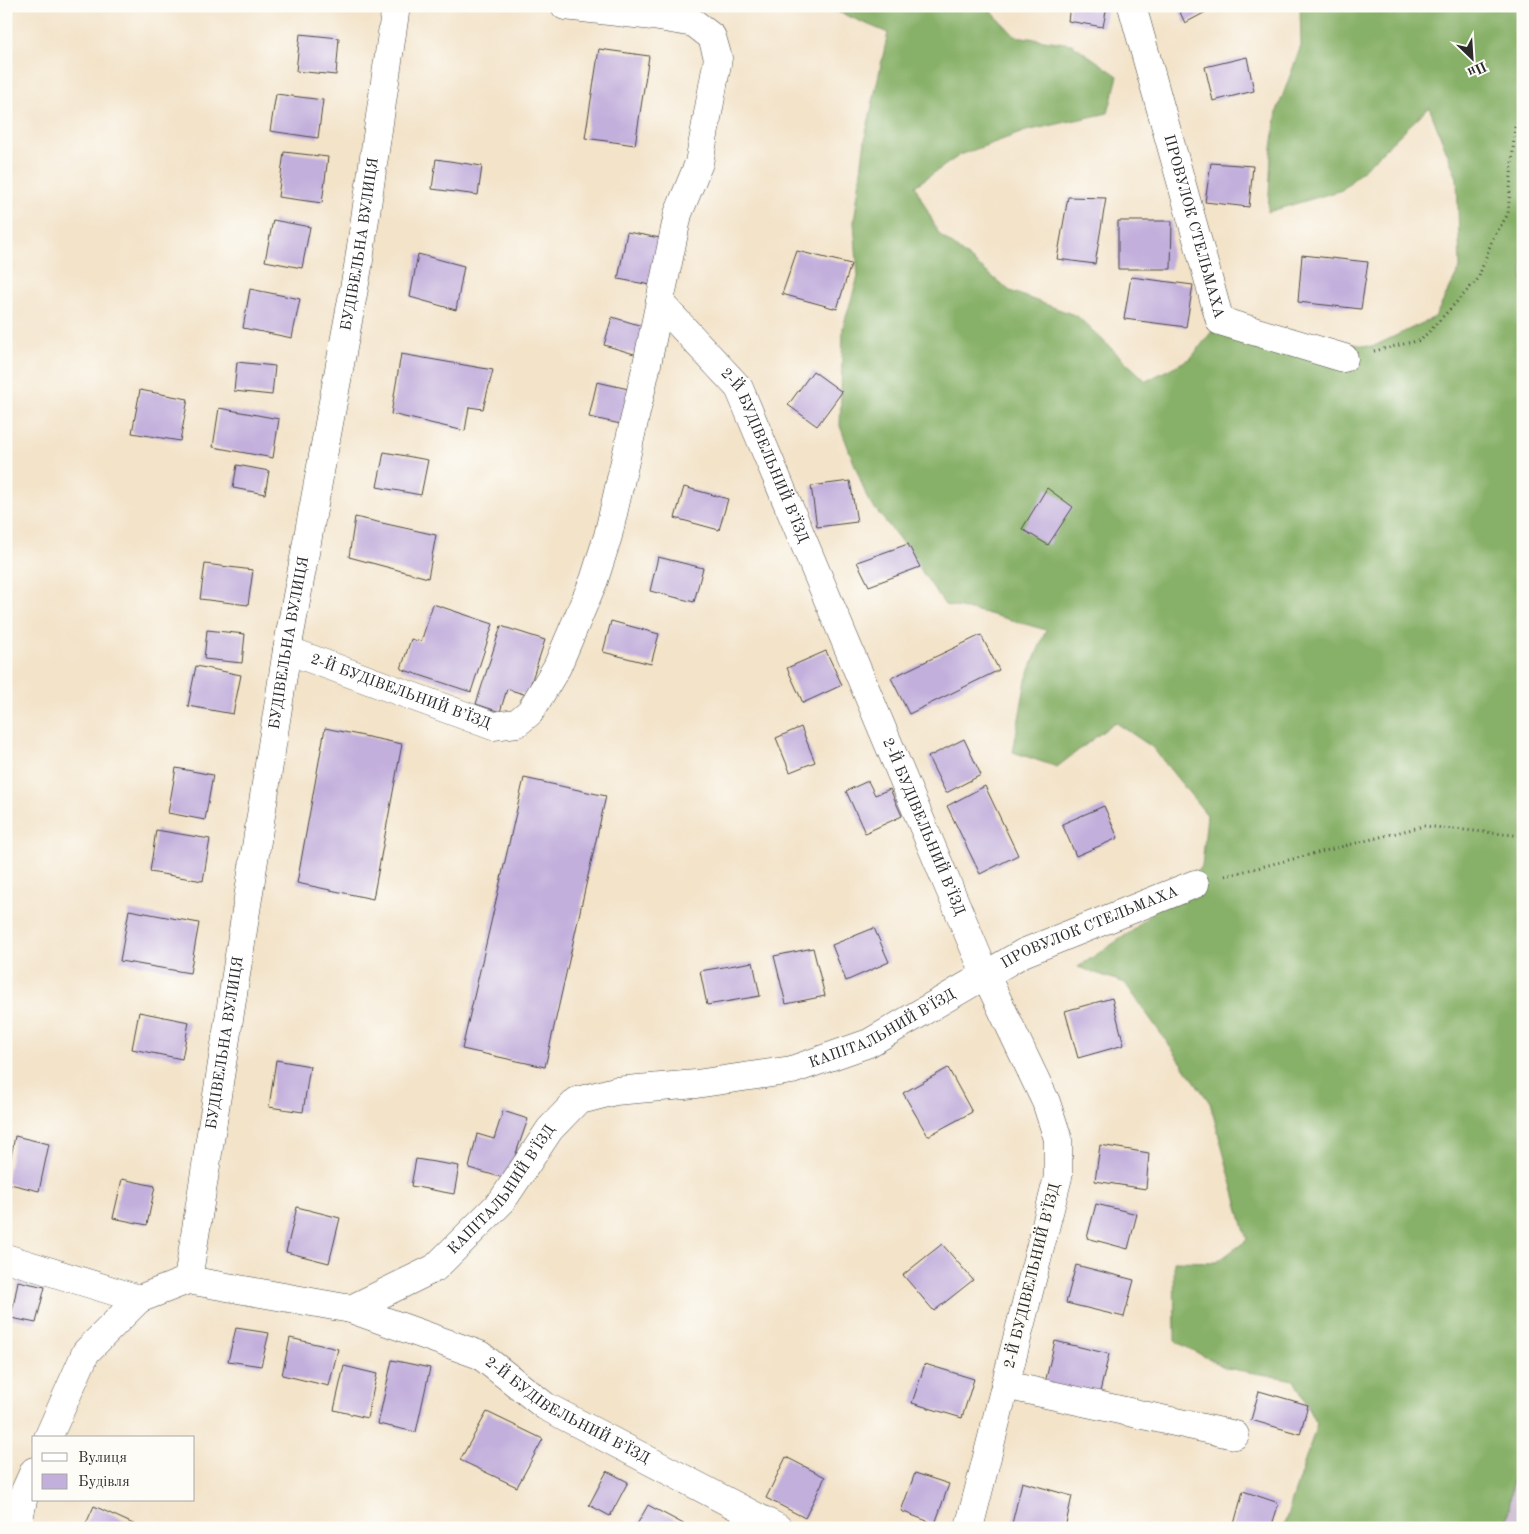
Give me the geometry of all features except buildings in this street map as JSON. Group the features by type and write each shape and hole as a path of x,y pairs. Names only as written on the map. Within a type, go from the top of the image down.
{"street":[{"name":"БУДІВЕЛЬНА ВУЛИЦЯ","path":"188,1280 287,650 358,267 396,6"},
{"name":"2-Й БУДІВЕЛЬНИЙ В’ЇЗД","path":"287,650 493,726 517,723 530,712 557,667 594,580 608,536 678,214 699,163 718,58 712,38 694,23 565,6"},
{"name":"ПРОВУЛОК СТЕЛЬМАХА","path":"1132,6 1220,321 1344,358"},
{"name":"2-Й БУДІВЕЛЬНИЙ В’ЇЗД","path":"660,303 739,388 986,976 1046,1102 1058,1139 1058,1177 969,1528"},
{"name":"ПРОВУЛОК СТЕЛЬМАХА","path":"986,976 1023,954 1195,884"},
{"name":"КАПІТАЛЬНИЙ В'ЇЗД","path":"351,1309 435,1268 502,1201 550,1129 577,1101 615,1091 696,1084 792,1070 869,1043 986,976"},
{"path":"6,1258 139,1299"},
{"path":"49,1436 86,1352 139,1299 188,1280 351,1309"},
{"name":"2-Й БУДІВЕЛЬНИЙ В’ЇЗД","path":"351,1309 480,1355 545,1406 778,1528"},
{"name":"2-Й БУДІВЕЛЬНИЙ В’ЇЗД","path":"1006,1385 1235,1435"},
{"path":"17,1528 25,1491 32,1475"}],"path":[{"path":"1344,358 1421,340 1478,279 1492,240 1508,214 1515,124 1523,122"},
{"path":"1195,884 1424,826 1523,836"}],"shaded area":[{"path":"1523,1415 1523,1528 1506,1528"}],"green space":[{"path":"824,6 986,6 1015,36 1072,44 1118,76 1108,113 1026,131 960,155 915,186 939,234 1010,291 1077,316 1146,381 1191,358 1220,321 1372,347 1435,317 1460,268 1457,178 1429,107 1342,190 1268,212 1271,156 1277,111 1301,46 1300,6 1523,6 1523,1415 1506,1528 1283,1528 1317,1424 1294,1380 1226,1368 1175,1341 1174,1261 1217,1262 1247,1240 1210,1103 1125,983 1078,967 1132,931 1202,866 1207,815 1152,747 1115,722 1057,767 1013,752 1026,680 1046,630 986,613 945,605 898,537 868,500 840,426 843,327 858,277 854,222 866,133 888,33"}]}
